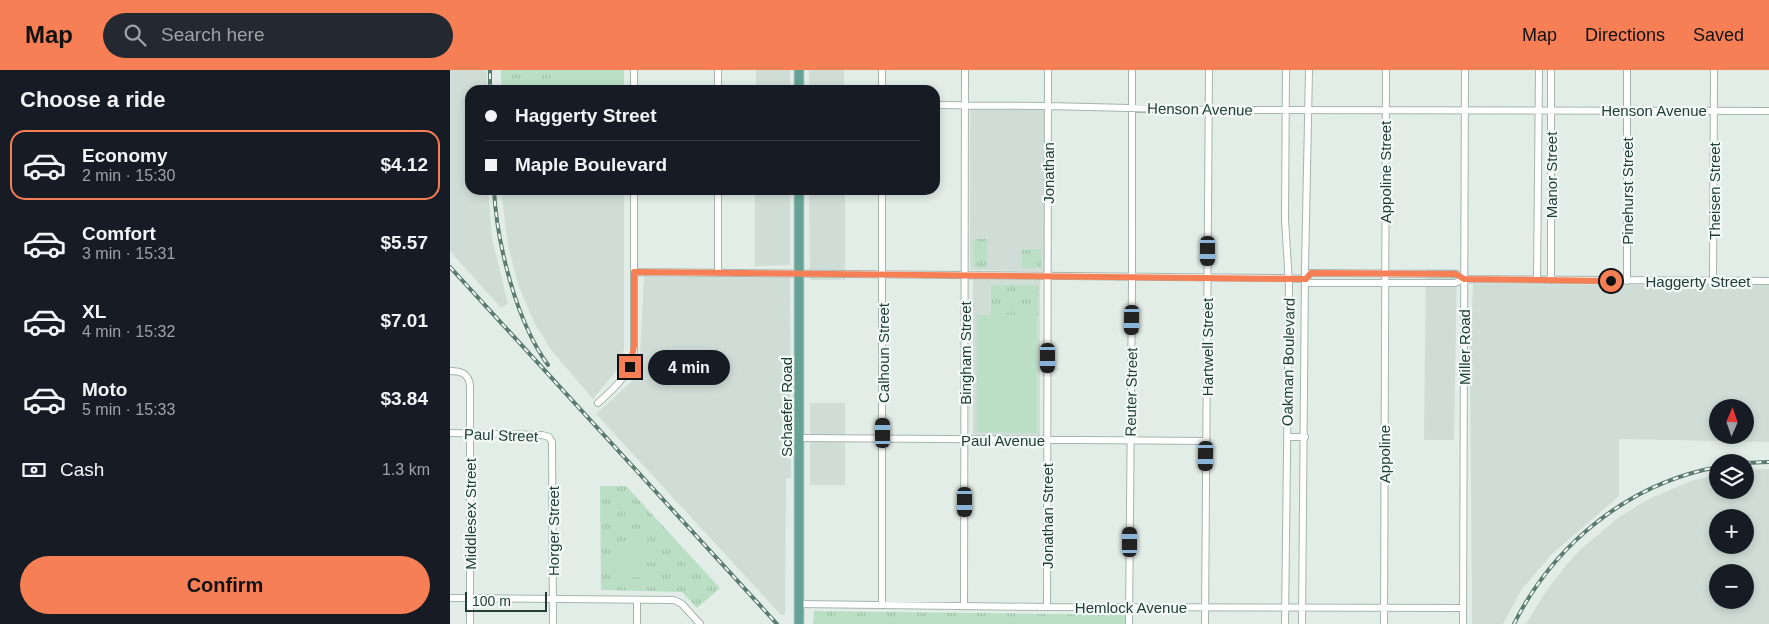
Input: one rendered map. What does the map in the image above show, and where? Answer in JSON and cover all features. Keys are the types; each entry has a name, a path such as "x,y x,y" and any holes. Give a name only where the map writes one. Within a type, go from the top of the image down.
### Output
{"main road":[{"path":"799,70 799,85"},
{"name":"Schaefer Road","path":"799,195 799,624"}],"street":[{"path":"634,70 634,85"},
{"path":"718,70 718,85"},
{"path":"882,70 882,85"},
{"name":"Bingham Street","path":"964,606 965,70"},
{"name":"Jonathan","path":"1048,70 1048,276"},
{"name":"Reuter Street","path":"1129,624 1132,70"},
{"name":"Hartwell Street","path":"1205,624 1209,70"},
{"name":"Oakman Boulevard","path":"1285,624 1288,278 1285,219 1286,70"},
{"name":"Oakman Boulevard","path":"1302,624 1309,70"},
{"name":"Appoline Street","path":"1385,283 1386,70"},
{"name":"Miller Road","path":"1463,624 1464,70"},
{"name":"Manor Street","path":"1537,279 1539,70"},
{"name":"Manor Street","path":"1551,70 1551,280"},
{"name":"Pinehurst Street","path":"1627,281 1628,70"},
{"name":"Theisen Street","path":"1713,282 1714,70"},
{"name":"Henson Avenue","path":"940,105 1209,110 1769,111"},
{"path":"598,403 622,381 630,367 634,346 634,195"},
{"path":"718,195 718,273"},
{"name":"Calhoun Street","path":"882,195 882,605"},
{"path":"634,272 1288,278 1306,279 1310,283 1454,283 1464,279"},
{"path":"1306,279 1310,274 1456,274 1464,279"},
{"path":"1348,274 1348,283"},
{"path":"1428,274 1428,283"},
{"name":"Jonathan Street","path":"1047,607 1048,276"},
{"name":"Haggerty Street","path":"1464,279 1769,281"},
{"name":"Appoline","path":"1384,624 1385,283"},
{"name":"Middlesex Street","path":"450,371 460,371 469,379 470,624"},
{"name":"Paul Street","path":"450,433 526,434 546,436 551,439"},
{"path":"1287,437 1304,437"},
{"name":"Paul Avenue","path":"800,438 1206,441"},
{"name":"Horger Street","path":"551,439 553,447 553,624"},
{"path":"450,598 676,601 682,604 700,624"},
{"path":"636,624 637,600"},
{"name":"Hemlock Avenue","path":"799,604 1047,607 1463,608"}],"shaded area":[{"path":"450,70 487,70 487,85 465,85 465,195 488,195 492,238 508,304 501,308 450,251"},
{"path":"756,70 790,70 790,85 756,85"},
{"path":"809,70 844,70 844,85 809,85"},
{"path":"970,109 1044,110 1045,270 1043,271 970,270"},
{"path":"502,195 624,195 624,350 617,370 593,399 552,351 535,324 519,287 508,246"},
{"path":"755,195 790,195 790,265 755,266"},
{"path":"809,195 845,195 845,280 810,280"},
{"path":"1426,269 1457,269 1454,440 1424,440"},
{"path":"644,276 790,277 791,478 786,478 785,615 781,615 596,414 639,375"},
{"path":"973,278 1040,279 1040,436 973,435"},
{"path":"1473,284 1769,285 1769,442 1754,442 1754,399 1709,399 1709,441 1619,439 1619,496 1551,555 1522,589 1503,624 1472,624 1470,349"},
{"path":"810,403 845,403 845,485 810,485"},
{"path":"1769,469 1769,624 1526,624 1546,591 1582,548 1618,518 1645,501 1691,481 1709,476 1709,499 1754,499 1754,470"}],"green space":[{"path":"501,70 624,70 624,85 501,85"},
{"path":"560,70 620,70 620,85 552,85"},
{"path":"973,239 987,239 987,268 974,267"},
{"path":"1041,249 1041,268 1022,268 1022,250"},
{"path":"991,285 1038,285 1038,316 991,315"},
{"path":"977,315 1037,316 1037,433 977,432"},
{"path":"600,486 626,486 720,588 697,608 682,592 601,590"},
{"path":"626,542 642,552 647,564 643,577 612,577 612,545"},
{"path":"814,611 1126,615 1126,624 813,624"}],"railway":[{"path":"490,70 490,85"},
{"path":"494,195 499,234 510,281 526,327 548,365"},
{"path":"450,267 777,624"},
{"path":"1754,463 1769,462"},
{"path":"1514,624 1550,568 1573,543 1598,522 1625,503 1654,487 1685,475 1709,469"}],"route":[{"path":"630,367 634,354 634,272 1306,279 1311,273 1456,274 1464,279 1611,281"}]}
